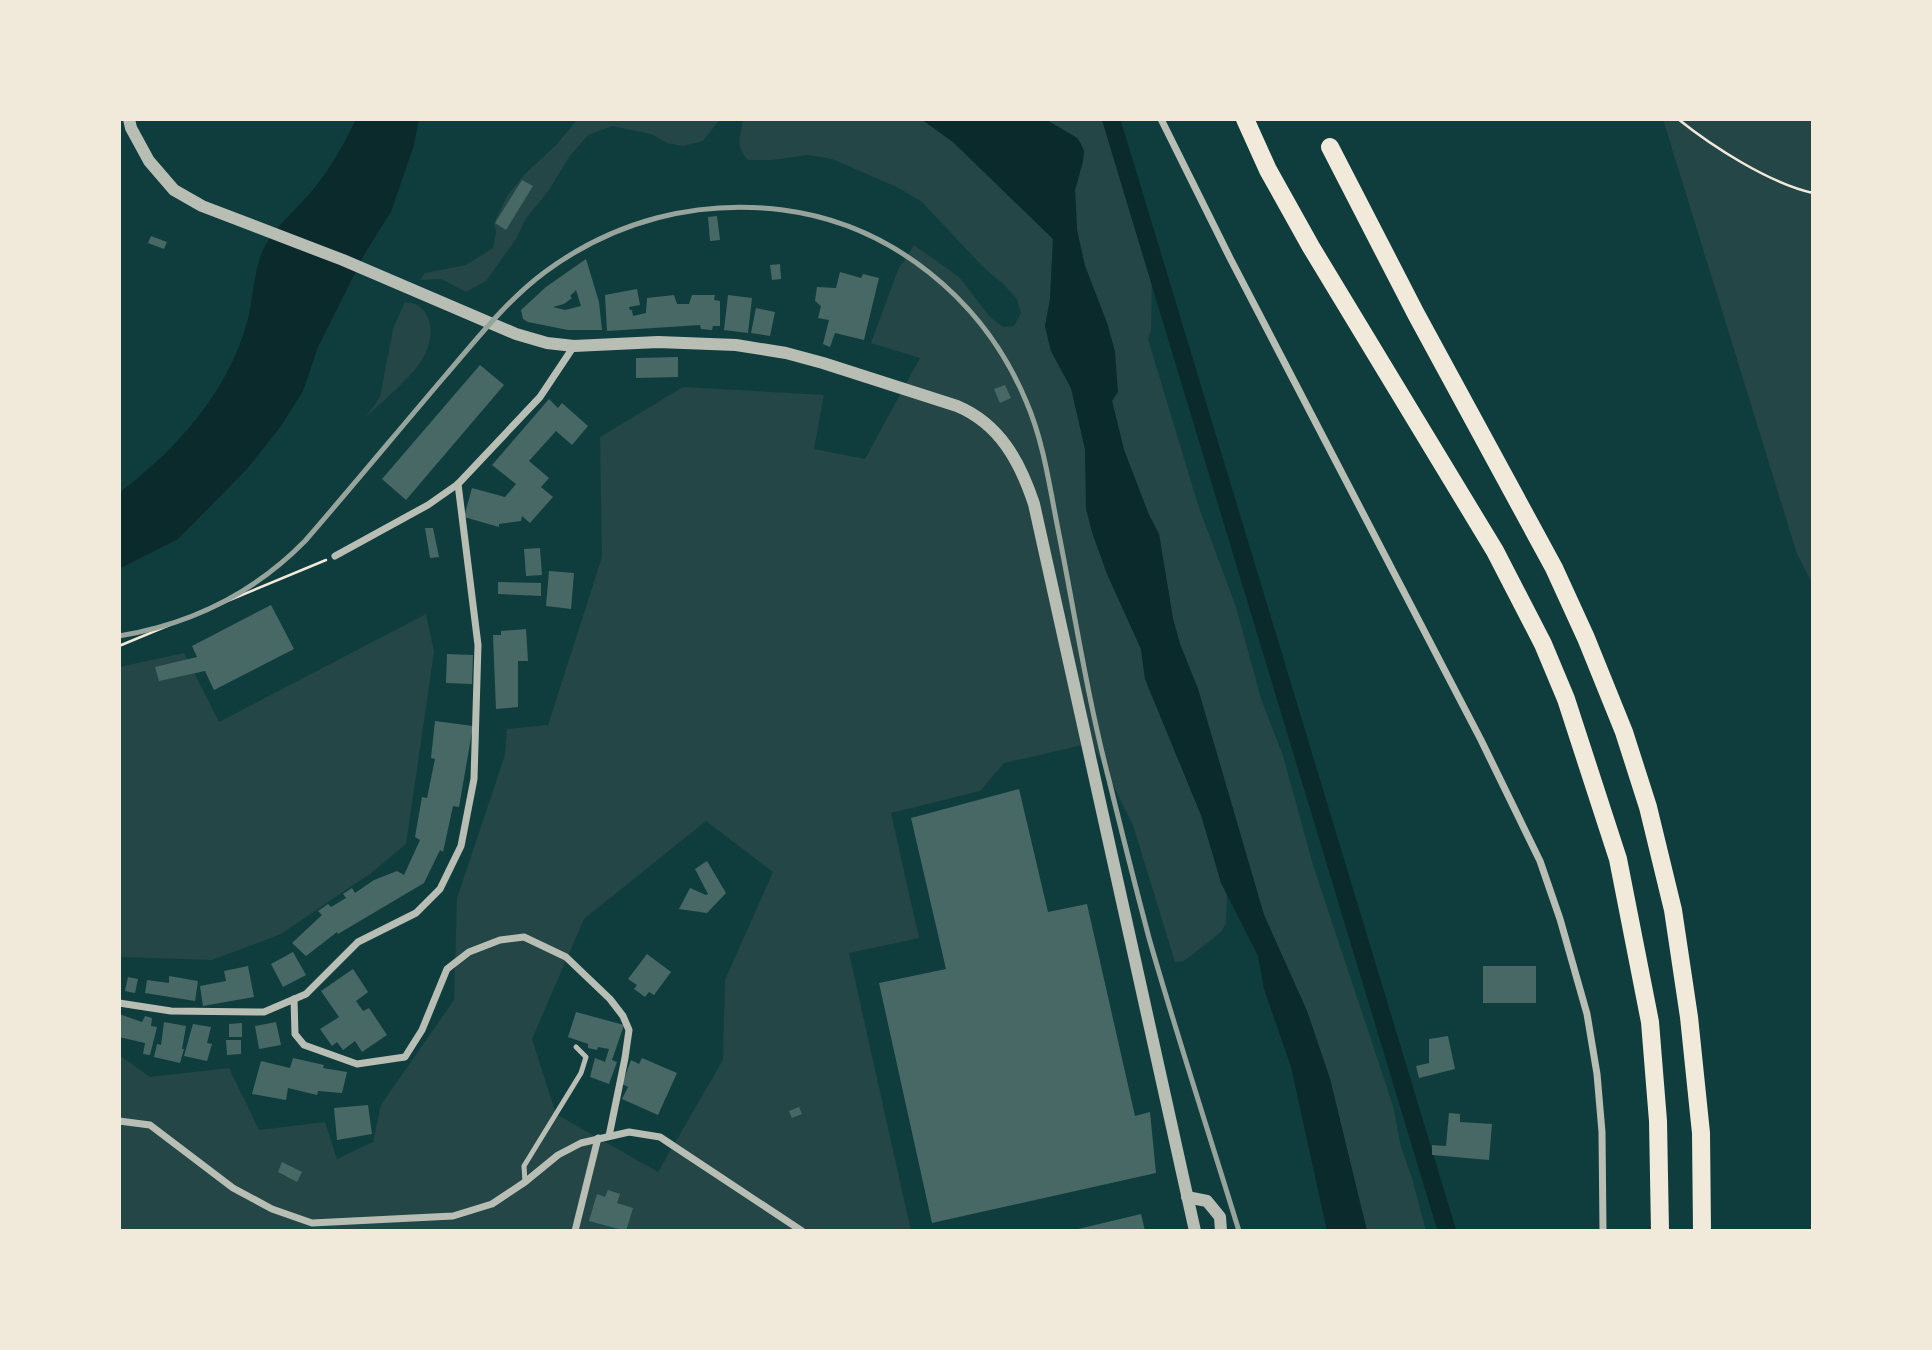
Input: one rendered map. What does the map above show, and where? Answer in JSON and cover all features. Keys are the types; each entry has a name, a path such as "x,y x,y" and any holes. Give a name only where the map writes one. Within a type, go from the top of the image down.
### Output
{"highway":[{"path":"1245,119 1268,170 1300,228 1453,479 1516,591 1566,699 1618,859 1650,1022 1658,1121 1660,1231"},
{"path":"1330,147 1416,314 1554,568 1591,649 1623,732 1648,807 1673,910 1689,1017 1701,1133 1702,1231"}],"street":[{"path":"129,119 149,161 174,190 202,206 262,227 532,339 574,346 658,342 736,345 786,353 907,389 971,412 989,426 1017,460 1034,504 1195,1231"},
{"path":"1161,119 1230,258 1481,740 1540,861 1587,1014 1597,1074 1602,1132 1603,1231"},
{"path":"335,556 428,505 458,484 540,397 574,346"},
{"path":"119,1003 171,1011 264,1012 306,994 358,942 416,913 440,889 461,846 474,779 478,645 458,484"},
{"path":"294,999 295,1034 304,1045 357,1064 405,1057 422,1030 447,969 469,952 500,940 524,937 566,957 610,999 623,1016 629,1030 609,1136"},
{"path":"119,1121 150,1125 233,1188 272,1209 312,1223 453,1216 492,1203 525,1182 558,1155 581,1143 629,1132 660,1137 802,1231"},
{"path":"575,1231 598,1138"},
{"path":"1187,1197 1207,1200 1220,1217 1221,1231"}],"lane":[{"path":"525,1182 524,1166 581,1073 586,1057 576,1046"}],"path":[{"path":"1678,119 1710,144 1768,175 1813,193"},
{"path":"119,646 335,556"}],"shaded area":[{"path":"356,119 419,119 414,145 391,212 365,253 318,347 303,391 281,426 247,469 178,539 119,569 119,493 179,440 212,398 226,375 246,326 256,273 266,244 321,179"},
{"path":"578,119 720,119 703,141 683,146 667,143 651,134 612,126 588,135 569,157 486,281 466,292 441,279 420,280 425,273 466,265 493,248 496,232 494,223 507,196"},
{"path":"743,119 921,119 953,142 1053,239 1050,300 1045,326 1051,351 1071,388 1085,449 1092,532 1107,574 1141,649 1145,679 1201,815 1227,895 1226,923 1221,932 1184,961 1175,962 1133,825 1092,743 1004,763 980,791 891,813 919,938 849,953 911,1231 119,1231 119,1055 150,1077 229,1068 259,1130 325,1122 337,1159 373,1142 381,1105 454,1000 457,898 505,755 507,729 548,725 602,557 600,437 683,387 824,395 814,449 865,459 920,358 871,343 898,270 914,245 959,277 990,317 1003,327 1014,326 1021,313 1017,299 922,202 899,188 832,159 808,155 748,160 740,146","holes":["706,821 773,872 725,980 723,1060 658,1172 556,1114 532,1039 584,919"]},
{"path":"921,119 1045,119 1077,138 1084,151 1075,190 1077,230 1085,266 1115,352 1118,392 1112,401 1124,450 1159,534 1173,619 1198,689 1264,915 1307,1011 1330,1079 1367,1231 1327,1231 1291,1067 1264,989 1258,956 1221,883 1201,815 1145,679 1141,649 1107,574 1092,532 1086,509 1085,449 1071,388 1051,351 1045,326 1050,300 1053,239 953,142"},
{"path":"1045,119 1104,119 1152,276 1151,331 1148,339 1198,505 1236,607 1261,699 1283,756 1313,865 1393,1106 1401,1147 1426,1231 1367,1231 1330,1079 1307,1011 1264,915 1198,689 1173,619 1159,534 1124,450 1112,401 1115,352 1085,266 1077,230 1075,190 1083,161 1077,138"},
{"path":"1663,119 1813,119 1813,584 1797,554"},
{"path":"405,302 419,306 425,312 430,324 428,345 423,358 412,373 366,417 380,397 393,329"},
{"path":"426,614 434,652 406,844 371,873 281,934 212,960 119,957 119,667 184,653 219,722"}],"building":[{"path":"522,180 533,186 506,230 495,223"},
{"path":"717,216 720,240 710,241 708,217"},
{"path":"151,236 167,242 164,249 148,243"},
{"path":"586,259 599,302 602,330 568,330 523,319 521,310 546,287","holes":["576,290 581,306 565,310 553,307 564,304 572,298 570,296"]},
{"path":"780,264 781,279 772,280 770,265"},
{"path":"840,272 861,278 863,274 879,278 864,340 835,333 830,347 823,344 829,320 818,318 821,306 815,301 817,287 836,288"},
{"path":"637,289 640,305 629,307 633,316 646,313 647,298 674,295 677,304 689,304 692,295 715,295 714,300 720,301 720,326 713,326 712,330 701,329 700,325 607,331 605,295"},
{"path":"728,295 752,298 748,333 724,330"},
{"path":"756,308 775,312 770,336 751,333"},
{"path":"678,357 678,377 636,378 636,358"},
{"path":"480,365 504,385 406,500 382,479"},
{"path":"1005,385 1011,398 1000,403 994,389"},
{"path":"549,399 558,408 562,403 588,426 572,445 556,431 529,461 549,478 541,487 553,497 530,523 522,516 521,521 499,524 499,527 464,517 472,488 505,497 516,484 492,465"},
{"path":"425,528 433,528 439,557 430,558"},
{"path":"540,548 542,575 526,576 524,549"},
{"path":"549,571 574,573 571,609 546,606"},
{"path":"498,582 541,583 541,596 498,594"},
{"path":"271,605 294,649 214,690 205,671 159,681 155,667 197,657 192,646"},
{"path":"526,629 528,661 518,661 518,707 496,709 493,635 501,635 501,631"},
{"path":"447,654 473,655 472,684 446,683"},
{"path":"435,721 473,726 459,807 453,806 443,852 440,850 424,883 338,934 337,932 306,956 292,943 322,915 318,911 328,904 331,907 346,898 343,894 352,888 355,893 374,880 397,871 404,875 420,840 415,837 422,797 427,798 435,759 431,758"},
{"path":"1019,789 1048,912 1087,904 1135,1116 1150,1112 1156,1173 932,1223 879,983 946,969 911,818"},
{"path":"707,861 726,893 707,913 679,909 690,888 708,894 695,869"},
{"path":"293,952 306,975 283,987 271,964"},
{"path":"647,954 671,972 654,995 649,992 645,997 634,989 637,985 628,979"},
{"path":"248,966 254,997 203,1006 200,986 226,981 224,971"},
{"path":"1483,966 1536,966 1536,1003 1483,1003"},
{"path":"353,969 368,992 356,1001 363,1011 369,1008 387,1035 362,1052 355,1041 343,1050 337,1042 332,1046 320,1029 339,1017 321,991"},
{"path":"169,976 198,981 195,1001 145,993 147,980 169,983"},
{"path":"128,977 138,979 135,993 125,991"},
{"path":"576,1012 624,1025 612,1060 617,1062 609,1084 590,1077 595,1058 605,1062 609,1049 588,1048 588,1044 568,1037"},
{"path":"119,1014 142,1022 145,1016 152,1018 151,1026 157,1027 150,1055 143,1054 145,1043 119,1037"},
{"path":"164,1022 186,1026 180,1063 154,1057 157,1044 161,1045"},
{"path":"276,1022 281,1045 259,1049 255,1026"},
{"path":"242,1023 242,1037 229,1037 229,1024"},
{"path":"193,1024 211,1027 207,1043 212,1044 207,1061 184,1056"},
{"path":"1448,1036 1455,1069 1419,1078 1416,1066 1429,1063 1429,1039"},
{"path":"226,1040 241,1040 241,1054 227,1055"},
{"path":"293,1058 324,1065 323,1068 347,1072 342,1093 318,1091 317,1095 288,1088 286,1100 252,1094 261,1061 290,1068"},
{"path":"642,1058 677,1073 658,1115 622,1099 628,1087 622,1084 631,1060 639,1064"},
{"path":"368,1105 372,1134 337,1140 334,1108"},
{"path":"799,1107 802,1114 792,1118 789,1111"},
{"path":"1449,1113 1460,1114 1460,1122 1492,1124 1489,1160 1432,1155 1432,1145 1446,1146"},
{"path":"282,1162 302,1172 297,1182 278,1172"},
{"path":"608,1190 620,1194 617,1203 633,1208 626,1231 589,1221 597,1194 605,1197"},
{"path":"1141,1214 1145,1231 1074,1231 1074,1230"}],"waterway":[{"path":"1111,119 1447,1231"}],"railway":[{"path":"119,636 172,624 196,615 243,591 285,560 305,541 504,308 545,272 599,239 628,227 688,211 751,207 823,218 861,232 897,250 930,273 959,300 986,331 1008,364 1032,416 1048,477 1094,717 1134,879 1160,975 1239,1231"}]}
